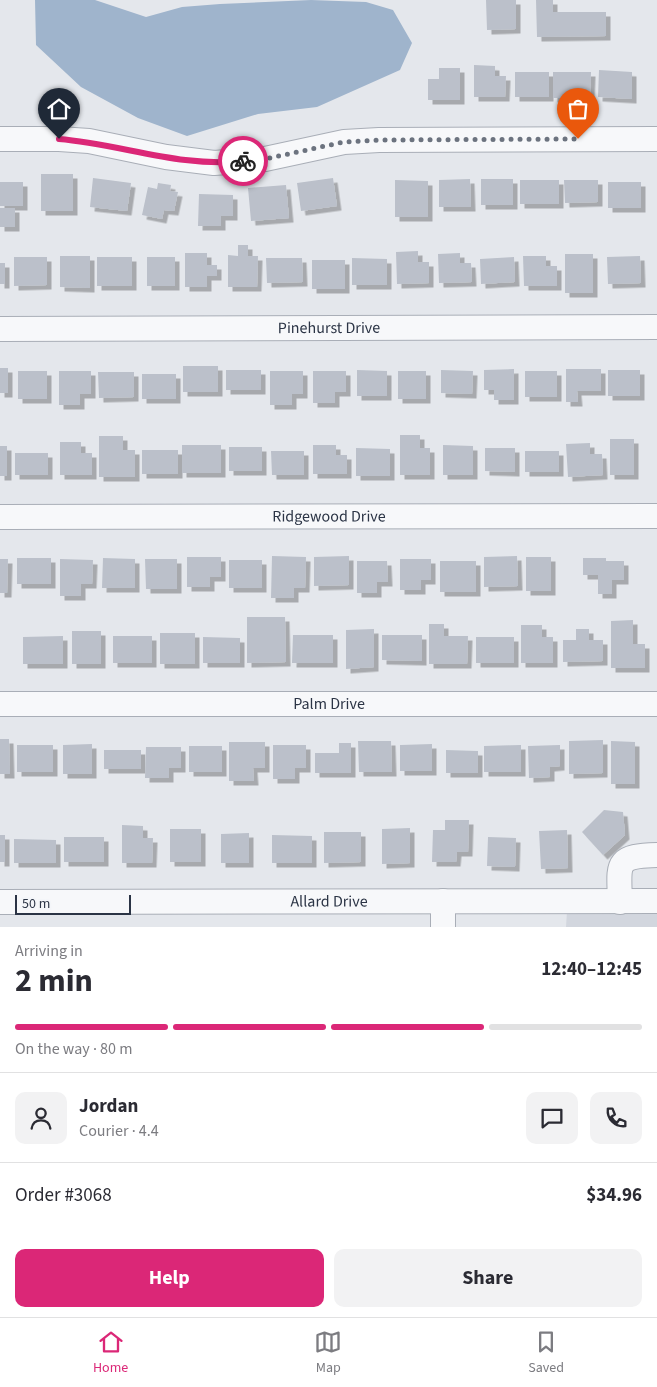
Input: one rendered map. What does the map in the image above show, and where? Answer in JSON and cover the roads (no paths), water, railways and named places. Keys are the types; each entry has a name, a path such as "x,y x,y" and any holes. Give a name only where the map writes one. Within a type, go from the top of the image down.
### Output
{"street":[{"path":"0,139 89,141 166,157 214,163 265,159 344,142 379,140 657,139"},
{"name":"Pinehurst Drive","path":"0,329 657,327"},
{"name":"Ridgewood Drive","path":"0,517 657,516"},
{"name":"Palm Drive","path":"0,704 657,704"},
{"path":"620,902 619,870 625,860 635,855 657,855"},
{"path":"443,901 443,927"},
{"name":"Allard Drive","path":"0,902 657,901"}],"water":[{"path":"35,0 95,0 146,17 182,7 220,4 311,0 366,2 393,10 412,43 400,70 317,107 258,114 187,136 138,118 81,87 36,45"}]}
